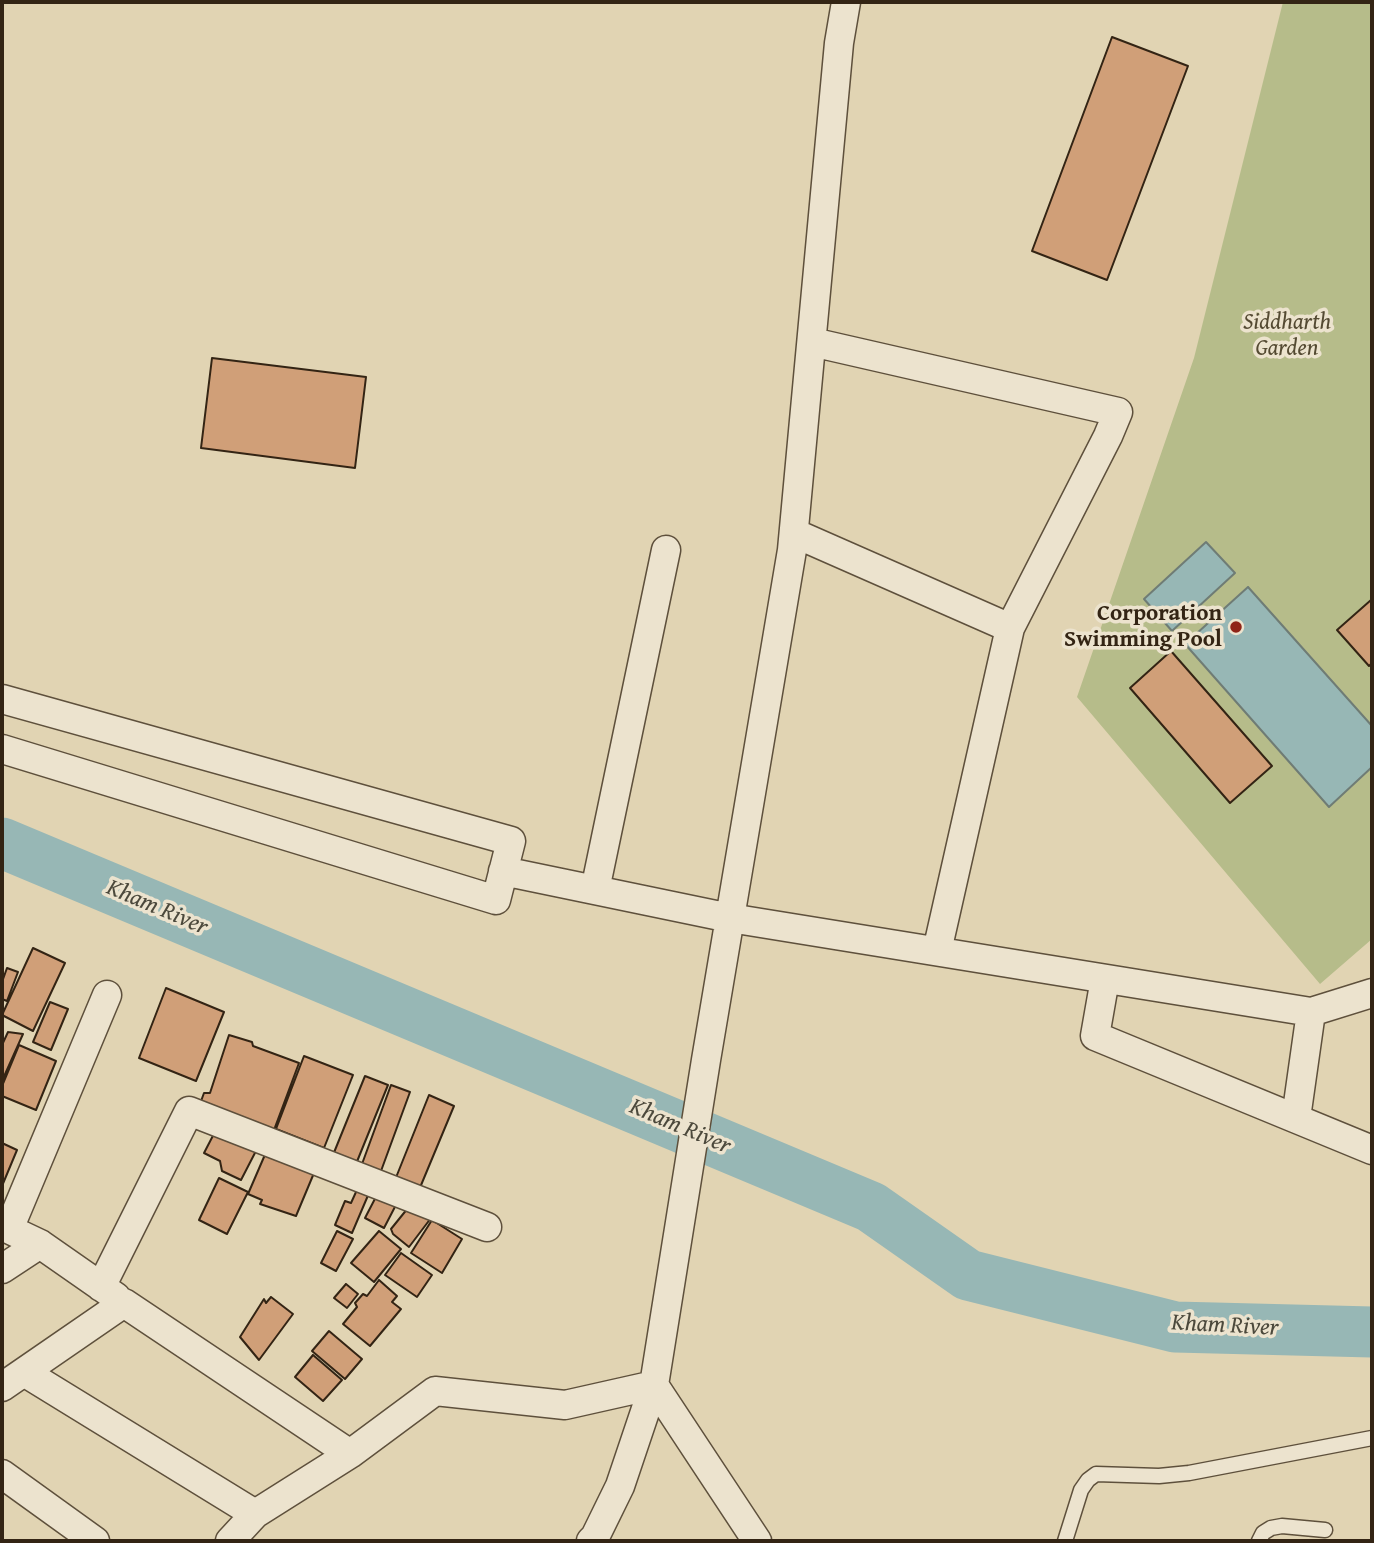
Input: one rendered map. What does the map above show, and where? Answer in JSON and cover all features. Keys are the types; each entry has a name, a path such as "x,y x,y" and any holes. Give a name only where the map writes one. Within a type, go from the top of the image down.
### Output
{"street":[{"path":"591,1541 620,1486 654,1385 794,533 838,56 846,2"},
{"path":"812,342 1118,412 1010,628 937,951"},
{"path":"794,533 1010,628"},
{"path":"595,890 666,550"},
{"path":"2,698 511,841 496,900 2,749"},
{"path":"503,871 730,918 1311,1012 1372,993"},
{"path":"1105,979 1095,1036 1372,1150"},
{"path":"107,995 5,1228 40,1244 350,1454"},
{"path":"1296,1118 1311,1012"},
{"path":"101,1287 189,1111 487,1227"},
{"path":"2,1269 40,1244"},
{"path":"124,1303 13,1380 255,1514"},
{"path":"230,1541 255,1514 350,1454 435,1391 565,1405 654,1385"},
{"path":"654,1385 757,1541"},
{"path":"2,1474 95,1541"}],"lane":[{"path":"1065,1541 1081,1490 1096,1474 1159,1476 1189,1473 1372,1438"},
{"path":"1259,1541 1271,1528 1325,1530"}],"green space":[{"name":"Corporation Swimming Pool","path":"1283,2 1372,2 1372,939 1320,984 1077,697 1194,358"}],"water":[{"path":"1206,542 1235,573 1172,631 1144,599"},
{"path":"1248,587 1372,726 1372,767 1329,807 1185,644"}],"building":[{"path":"1112,37 1188,66 1107,280 1032,251"},
{"path":"212,358 366,377 355,468 201,448"},
{"path":"1371,600 1372,663 1369,666 1337,630"},
{"path":"1171,651 1272,766 1230,803 1130,688"},
{"path":"33,948 65,963 33,1031 2,1015"},
{"path":"7,968 18,972 7,1001 2,999 2,982"},
{"path":"166,988 224,1012 196,1081 139,1058"},
{"path":"50,1002 68,1009 51,1050 33,1042"},
{"path":"8,1032 23,1034 2,1081 2,1045"},
{"path":"229,1035 299,1063 271,1138 197,1112 204,1093 210,1093"},
{"path":"19,1045 56,1061 36,1110 2,1096 2,1086"},
{"path":"304,1056 353,1075 324,1148 276,1129"},
{"path":"365,1076 388,1085 356,1164 333,1155"},
{"path":"391,1085 410,1092 381,1171 362,1164"},
{"path":"429,1095 454,1106 419,1190 395,1180"},
{"path":"218,1126 258,1147 241,1180 222,1171 220,1161 204,1153"},
{"path":"2,1143 17,1150 2,1186"},
{"path":"267,1150 314,1173 296,1216 260,1204 262,1200 248,1194"},
{"path":"219,1178 248,1192 227,1234 199,1220"},
{"path":"361,1181 372,1186 352,1233 335,1225 345,1201 351,1203"},
{"path":"379,1191 398,1201 384,1228 365,1218"},
{"path":"412,1203 431,1218 409,1247 393,1234 391,1229"},
{"path":"432,1220 462,1239 442,1273 411,1253"},
{"path":"337,1231 353,1239 336,1271 321,1263"},
{"path":"379,1231 401,1249 374,1282 351,1263"},
{"path":"401,1253 432,1275 417,1297 385,1275"},
{"path":"379,1280 397,1296 392,1302 401,1309 370,1346 343,1324 357,1307 355,1303 363,1294 367,1296"},
{"path":"346,1284 358,1294 347,1308 334,1298"},
{"path":"271,1297 293,1314 259,1360 240,1337 264,1299 266,1303"},
{"path":"329,1331 362,1359 345,1379 312,1351"},
{"path":"313,1355 342,1380 323,1401 295,1377"}],"waterway":[{"name":"Kham River","path":"2,843 871,1207 968,1275 1175,1327 1372,1332"}],"place":[{"name":"Corporation Swimming Pool","path":"1236,627"}],"park label":[{"name":"Siddharth Garden","path":"1287,336"}]}
